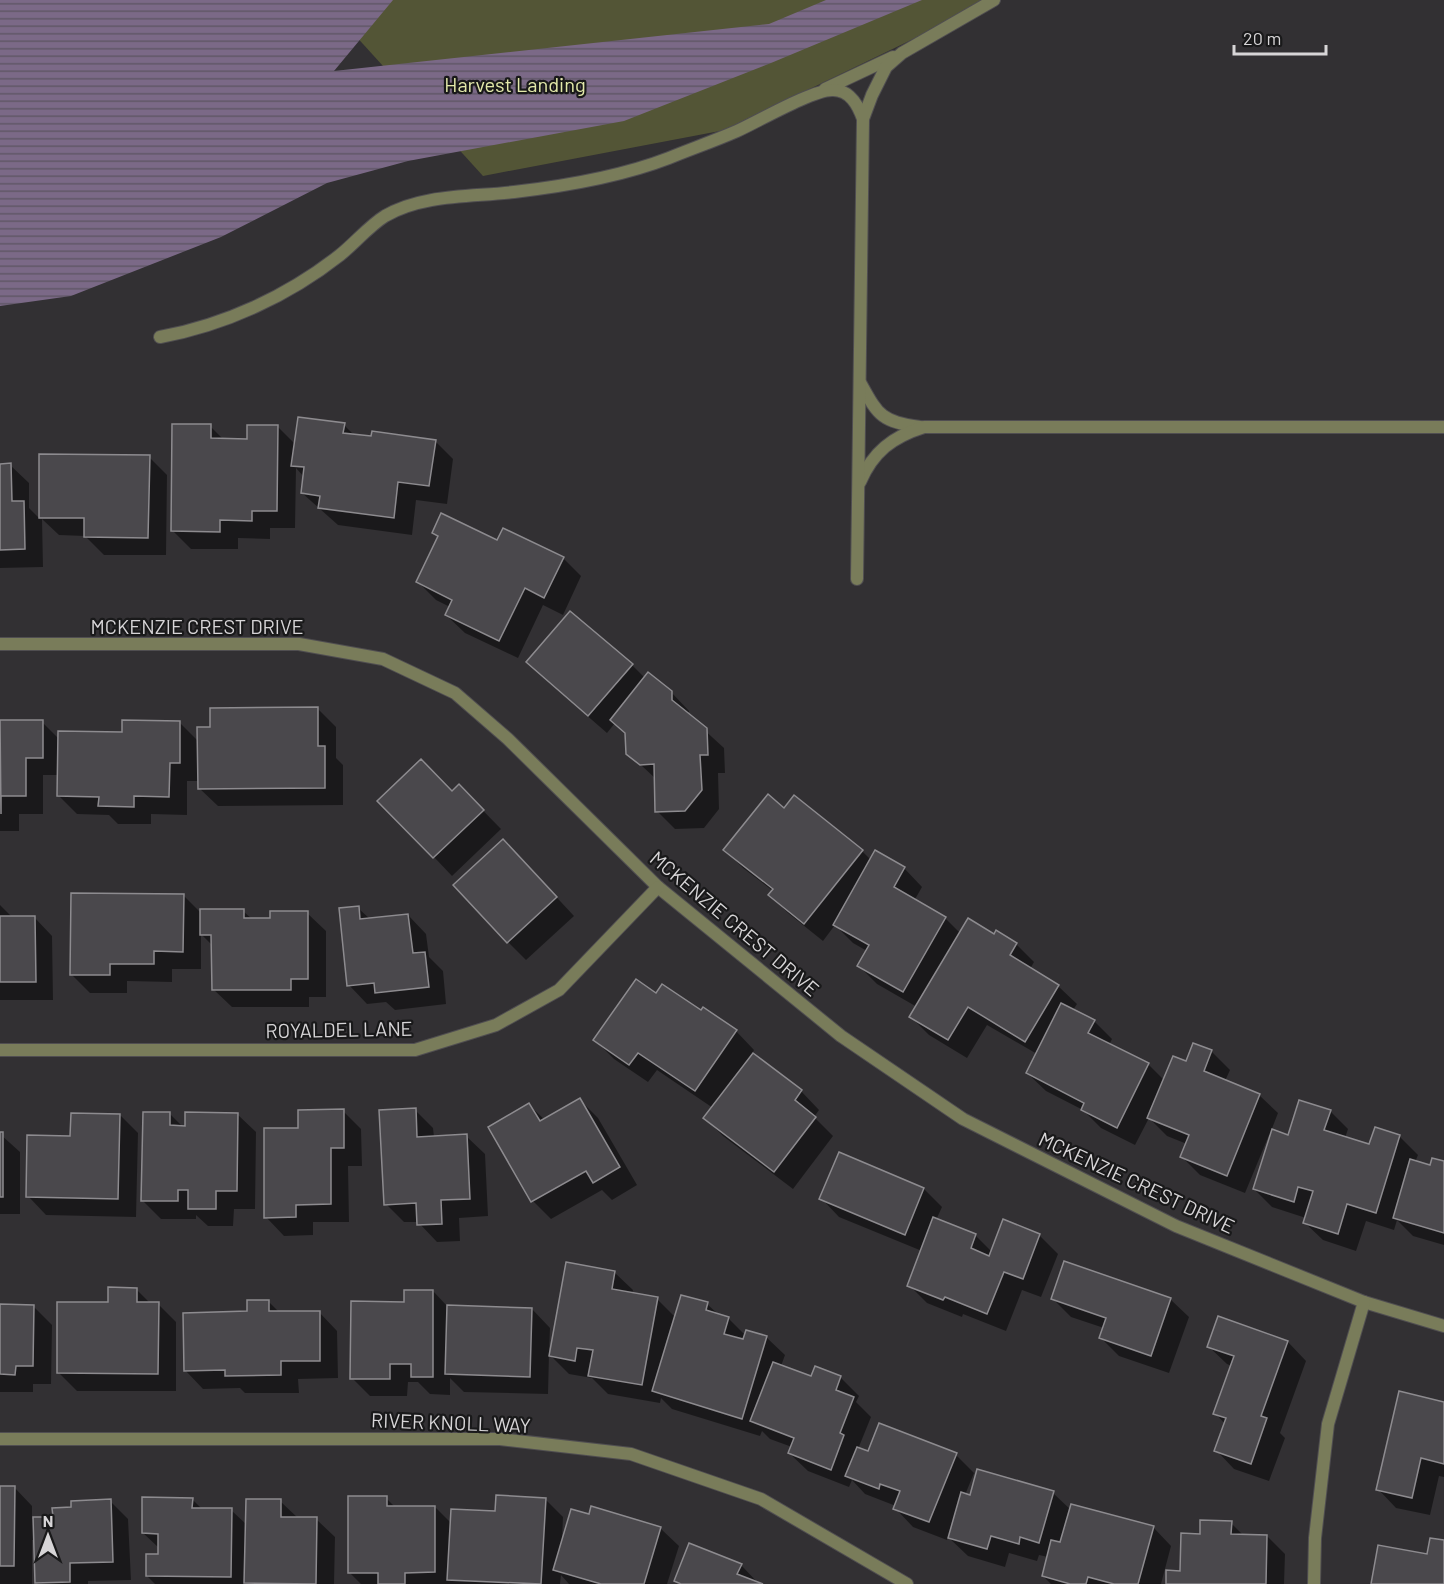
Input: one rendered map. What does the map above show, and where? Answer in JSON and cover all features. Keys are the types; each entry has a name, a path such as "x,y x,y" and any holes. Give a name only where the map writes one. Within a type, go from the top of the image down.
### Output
{"street":[{"path":"160,337 189,332 270,301 339,256 385,216 419,203 568,185 664,159 726,135 902,53 994,0"},
{"path":"857,579 863,119 886,67 902,53"},
{"path":"809,97 832,90 846,94 857,104 863,119"},
{"path":"860,381 873,407 883,418 897,423 924,427 1444,427"},
{"path":"858,486 873,457 884,447 904,433 924,427"},
{"name":"MCKENZIE CREST DRIVE","path":"0,644 299,644 383,659 454,693 508,739 658,887 841,1036 963,1119 1176,1226 1364,1302 1444,1326"},
{"name":"ROYALDEL LANE","path":"0,1050 415,1050 496,1025 559,990 658,887"},
{"path":"1314,1584 1315,1538 1328,1424 1364,1302"},
{"name":"RIVER KNOLL WAY","path":"0,1439 500,1439 631,1454 761,1499 907,1584"}],"green space":[{"name":"Harvest Landing","path":"323,0 994,0 725,130 483,176"}],"shaded area":[{"path":"0,0 393,0 334,71 769,24 826,0 922,0 624,121 408,161 327,183 221,237 71,296 0,306"}],"building":[{"path":"298,417 345,423 343,433 371,436 372,431 436,440 429,486 398,482 394,518 318,508 320,496 301,493 304,467 291,466"},
{"path":"172,424 211,424 211,438 247,439 247,425 278,425 277,511 252,511 252,521 220,520 220,532 171,531"},
{"path":"39,454 150,455 148,538 84,537 84,518 39,518"},
{"path":"11,463 12,501 24,501 25,549 0,550 0,464"},
{"path":"441,513 497,540 503,528 564,557 544,598 525,588 499,641 445,615 452,600 416,582 438,536 432,533"},
{"path":"570,611 633,664 588,716 526,662"},
{"path":"648,672 672,691 672,700 707,728 708,755 700,755 702,790 685,811 655,812 654,764 640,765 626,754 625,733 610,720"},
{"path":"318,707 318,746 325,746 325,788 198,789 197,727 210,727 210,708"},
{"path":"0,720 43,720 43,758 26,758 26,796 1,796 1,814"},
{"path":"122,720 180,721 180,763 170,763 169,797 134,796 134,807 98,806 99,797 57,796 58,731 122,732"},
{"path":"421,759 452,791 459,784 484,810 433,858 377,801"},
{"path":"768,794 784,808 794,795 863,850 804,924 768,895 773,889 723,850"},
{"path":"503,839 557,897 507,943 453,885"},
{"path":"875,850 905,867 894,887 946,917 903,992 857,966 869,945 833,925"},
{"path":"71,893 184,894 183,952 154,951 154,964 110,964 110,975 70,975"},
{"path":"359,906 360,919 408,914 413,953 425,952 429,987 375,993 374,983 347,986 339,908"},
{"path":"200,909 244,909 244,918 270,918 270,911 308,911 308,979 291,979 291,990 212,990 211,935 200,935"},
{"path":"0,916 35,916 36,982 0,982"},
{"path":"968,918 994,934 996,930 1017,943 1010,955 1059,985 1025,1042 968,1007 948,1040 909,1017"},
{"path":"636,979 656,993 662,984 701,1010 703,1007 737,1030 695,1091 638,1053 629,1065 593,1040"},
{"path":"1061,1003 1095,1020 1088,1033 1149,1063 1117,1128 1081,1110 1084,1103 1026,1073"},
{"path":"1193,1043 1212,1050 1204,1071 1260,1094 1227,1176 1180,1157 1189,1135 1147,1118 1173,1056 1186,1061"},
{"path":"753,1053 802,1090 795,1100 816,1117 774,1172 703,1118"},
{"path":"580,1098 620,1167 593,1183 586,1171 531,1202 488,1127 529,1103 540,1121"},
{"path":"1299,1100 1331,1110 1324,1130 1369,1144 1375,1127 1400,1135 1376,1213 1347,1204 1338,1234 1303,1223 1313,1191 1298,1187 1294,1202 1253,1189 1272,1129 1288,1135"},
{"path":"416,1108 417,1137 467,1134 470,1199 441,1200 442,1224 417,1225 416,1203 384,1205 379,1110"},
{"path":"344,1109 344,1148 331,1148 331,1204 296,1205 296,1217 264,1218 264,1128 298,1128 298,1110"},
{"path":"143,1112 170,1112 170,1125 185,1126 185,1112 238,1113 237,1191 216,1191 216,1209 188,1209 188,1190 178,1190 178,1201 141,1201"},
{"path":"71,1113 120,1114 118,1199 26,1197 27,1135 70,1136"},
{"path":"0,1132 3,1132 3,1197 0,1197"},
{"path":"839,1152 924,1188 905,1235 819,1199"},
{"path":"1432,1158 1444,1161 1444,1233 1393,1218 1410,1159 1430,1165"},
{"path":"933,1217 976,1234 971,1248 989,1256 1003,1219 1040,1234 1023,1279 1004,1272 987,1314 945,1297 943,1300 907,1286"},
{"path":"1064,1261 1171,1298 1151,1356 1099,1338 1106,1318 1051,1299"},
{"path":"566,1262 615,1271 612,1289 658,1297 642,1385 588,1376 593,1350 577,1348 575,1361 549,1356"},
{"path":"108,1287 137,1288 137,1302 159,1302 158,1374 57,1373 57,1302 108,1302"},
{"path":"404,1290 433,1290 433,1377 411,1377 411,1364 390,1364 390,1379 350,1379 351,1301 404,1302"},
{"path":"681,1295 708,1302 706,1310 729,1317 724,1334 743,1339 746,1330 767,1336 742,1419 652,1391"},
{"path":"247,1300 269,1300 269,1311 320,1311 320,1361 281,1361 281,1375 225,1376 225,1370 184,1371 183,1313 247,1311"},
{"path":"0,1304 34,1305 33,1366 16,1366 15,1375 0,1374"},
{"path":"447,1305 532,1308 530,1377 445,1374"},
{"path":"1218,1316 1288,1341 1261,1416 1267,1418 1251,1464 1214,1451 1226,1418 1213,1414 1234,1356 1207,1347"},
{"path":"773,1362 811,1376 815,1366 841,1376 836,1390 854,1397 840,1433 844,1435 831,1470 788,1453 794,1438 750,1421"},
{"path":"1399,1391 1444,1402 1444,1464 1421,1458 1412,1498 1376,1490"},
{"path":"879,1423 957,1453 929,1522 893,1509 900,1491 880,1484 879,1489 845,1476 857,1447 868,1451"},
{"path":"977,1469 1054,1491 1039,1543 1020,1537 1019,1544 991,1536 987,1549 948,1538 961,1492 970,1495"},
{"path":"0,1486 15,1486 14,1566 0,1566"},
{"path":"496,1495 546,1498 541,1584 447,1580 451,1509 495,1511"},
{"path":"348,1496 387,1496 387,1506 435,1506 435,1572 405,1573 405,1584 378,1584 378,1573 348,1573"},
{"path":"142,1497 193,1498 192,1508 232,1508 231,1577 146,1576 146,1554 158,1554 158,1534 142,1533"},
{"path":"111,1499 113,1562 70,1563 70,1582 35,1583 33,1517 53,1517 52,1508 71,1507 71,1501"},
{"path":"246,1499 281,1499 281,1517 317,1517 316,1584 244,1583"},
{"path":"1071,1504 1154,1526 1138,1584 1114,1584 1088,1577 1086,1584 1070,1584 1042,1576 1051,1540 1060,1542"},
{"path":"591,1506 661,1527 644,1584 601,1584 553,1570 571,1509 589,1514"},
{"path":"1200,1520 1232,1521 1231,1534 1267,1535 1266,1584 1166,1584 1166,1570 1180,1571 1181,1533 1200,1534"},
{"path":"1430,1538 1444,1540 1444,1584 1371,1584 1378,1545 1427,1554"},
{"path":"689,1543 742,1564 737,1574 763,1584 681,1584 674,1581"}]}
